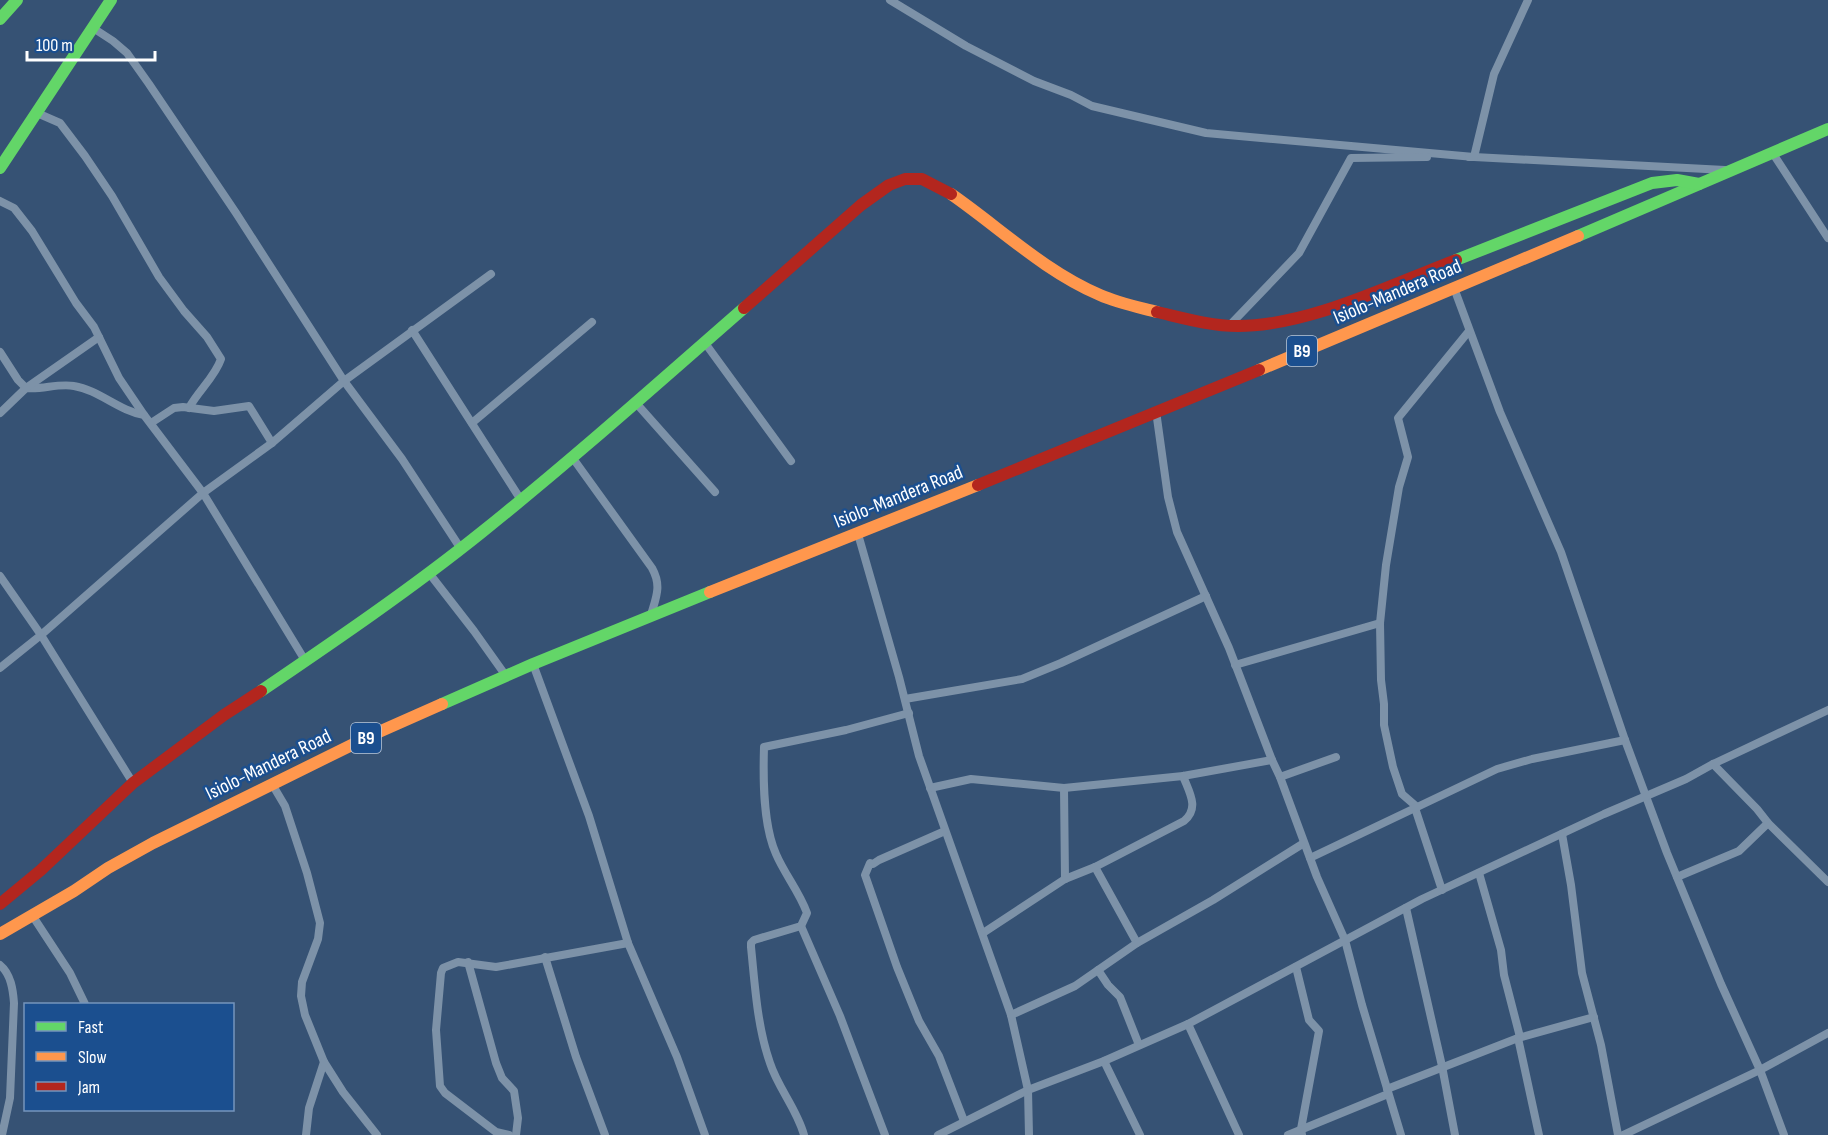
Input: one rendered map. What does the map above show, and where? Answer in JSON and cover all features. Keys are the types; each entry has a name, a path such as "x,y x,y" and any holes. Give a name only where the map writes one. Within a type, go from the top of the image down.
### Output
{"main road":[{"path":"0,19 18,0"},
{"path":"0,168 111,0"},
{"name":"Isiolo-Mandera Road","path":"0,934 153,843 372,735 533,664 1369,325 1828,129"},
{"path":"0,904 41,870 110,802 133,783 224,715 306,662 461,549 636,403 861,204 887,185 911,178 922,179 942,188 1054,270 1102,296 1169,314 1229,326 1253,324 1330,309 1652,183 1677,180 1699,184"}],"street":[{"path":"890,0 966,46 1034,81 1071,94 1092,106 1206,133 1474,157 1731,171"},
{"path":"1474,157 1494,74 1528,0"},
{"path":"93,28 127,53 149,84 236,213 344,381 396,450 461,549"},
{"path":"37,113 60,123 85,156 112,196 159,277 221,358 217,369 189,408"},
{"path":"1772,152 1828,238"},
{"path":"1229,326 1299,253 1350,158 1474,157"},
{"path":"0,201 14,208 22,216 99,337 119,378 203,493 306,662"},
{"path":"0,668 203,493 272,443 344,381 491,274"},
{"path":"1454,287 1500,412 1561,552 1645,796 1721,984 1760,1070 1784,1135"},
{"path":"472,423 592,322"},
{"path":"412,330 521,500"},
{"path":"1442,890 1416,807 1402,794 1390,758 1384,724 1380,623 1386,565 1399,488 1408,457 1398,418 1469,331"},
{"path":"0,413 26,388 99,337"},
{"path":"705,343 791,461"},
{"path":"0,352 18,380 26,388 74,386 102,397 132,413 144,415"},
{"path":"636,403 715,492"},
{"path":"151,423 174,408 214,411 249,406 272,443"},
{"path":"1156,411 1172,514 1178,532 1236,665 1304,843 1345,940 1401,1135"},
{"path":"572,457 652,568 658,584 651,615"},
{"path":"858,534 930,788 1011,1015 1028,1090 1029,1135"},
{"path":"429,573 506,676"},
{"path":"0,576 41,635 133,783"},
{"path":"905,699 1022,678 1061,663 1206,596"},
{"path":"1236,665 1380,623"},
{"path":"533,664 589,816 628,943 681,1068 705,1135"},
{"path":"938,1135 1028,1090 1104,1061 1188,1024 1442,890 1686,779 1828,710"},
{"path":"885,1135 840,1016 801,926 807,913 798,892 775,854 767,822 764,747 846,730 909,713"},
{"path":"1310,858 1497,769 1532,759 1625,740"},
{"path":"1280,777 1336,757"},
{"path":"930,788 971,779 1064,788 1183,776 1272,760"},
{"path":"1713,764 1757,809 1767,823 1828,882"},
{"path":"983,933 1065,879 1095,867 1189,817 1193,804 1183,776"},
{"path":"272,784 285,806 309,878 320,922 318,939 302,982 301,996 305,1015 324,1062 343,1092 377,1135"},
{"path":"1064,788 1065,879"},
{"path":"1677,877 1739,851 1767,823"},
{"path":"945,831 873,864 870,863 865,875 919,1021 939,1056 964,1121"},
{"path":"1562,834 1571,885 1580,962 1601,1045 1618,1135"},
{"path":"1011,1015 1069,989 1137,943 1213,900 1304,843"},
{"path":"1095,867 1137,943"},
{"path":"1479,873 1502,950 1504,975 1539,1135"},
{"path":"1406,908 1442,1066 1455,1135"},
{"path":"32,915 70,973 84,1003"},
{"path":"801,926 754,940 751,947 756,999 768,1057 804,1135"},
{"path":"509,1135 496,1132 442,1090 438,1081 436,1030 443,968 468,962 496,967 628,943"},
{"path":"545,957 576,1057 605,1135"},
{"path":"468,962 496,1064 502,1078 514,1091 518,1118 516,1135"},
{"path":"0,965 5,969 13,989 14,1003 10,1098 2,1135"},
{"path":"1296,967 1309,1020 1319,1031 1301,1132"},
{"path":"1098,970 1120,997 1139,1045"},
{"path":"1288,1135 1301,1132 1442,1066 1519,1038 1594,1017"},
{"path":"1188,1024 1239,1135"},
{"path":"1623,1135 1760,1070 1828,1033"},
{"path":"1104,1061 1140,1135"},
{"path":"306,1135 309,1108 324,1062"}],"traffic: fast":[{"path":"0,19 17,0"},
{"path":"0,168 111,0"},
{"path":"1578,236 1828,129"},
{"path":"1456,260 1652,183 1677,180 1699,184"},
{"path":"261,691 401,594 482,532 582,449 744,308"},
{"path":"442,704 533,664 710,592"}],"traffic: slow":[{"path":"951,194 1060,274 1100,295 1157,312"},
{"path":"1259,370 1578,236"},
{"path":"710,592 978,485"},
{"path":"0,934 153,843 372,735 442,704"}],"traffic: jam":[{"path":"744,308 861,205 889,185 905,179 922,179 951,194"},
{"path":"1157,312 1218,325 1265,324 1321,312 1456,260"},
{"path":"978,485 1259,370"},
{"path":"0,904 41,870 133,783 224,715 261,691"}]}
